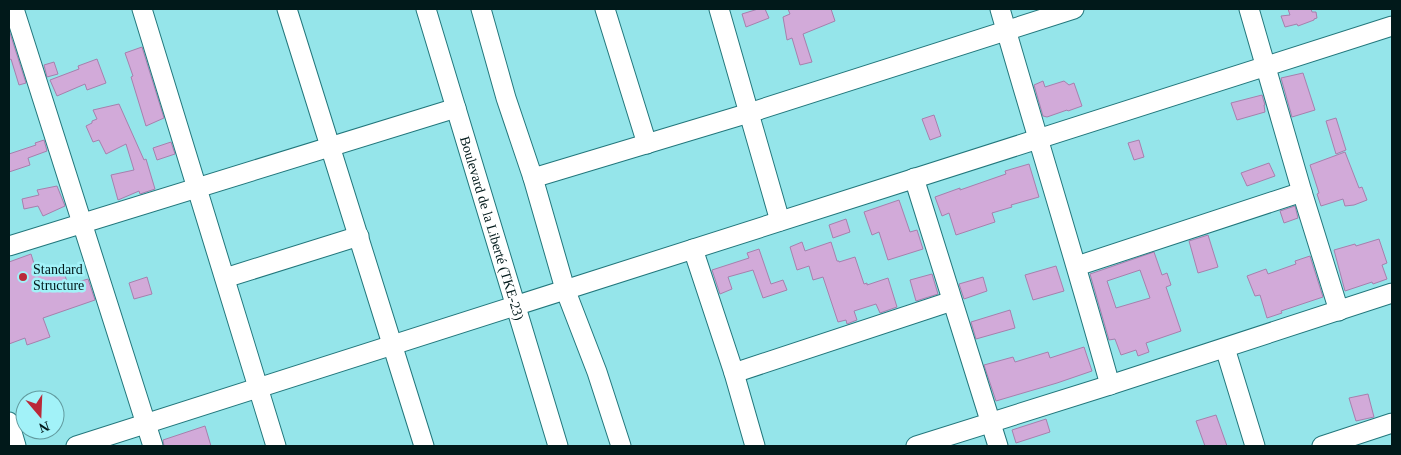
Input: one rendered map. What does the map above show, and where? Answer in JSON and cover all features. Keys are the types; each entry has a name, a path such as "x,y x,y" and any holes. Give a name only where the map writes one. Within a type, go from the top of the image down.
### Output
{"street":[{"path":"14,9 153,446"},
{"path":"142,9 276,446"},
{"path":"287,9 424,446"},
{"name":"Boulevard de la Liberté (TKE-23)","path":"426,9 558,446"},
{"path":"481,9 506,98 565,289 597,372 622,446"},
{"path":"605,9 647,144"},
{"path":"719,9 780,221"},
{"path":"1000,9 1110,385"},
{"path":"532,178 749,113 1074,9"},
{"path":"1249,9 1302,192 1340,311"},
{"path":"1390,9 1392,16"},
{"path":"76,446 1392,26"},
{"path":"9,246 456,108"},
{"path":"914,178 998,446"},
{"path":"1076,266 1302,192"},
{"path":"225,278 359,236"},
{"path":"692,249 734,373 755,446"},
{"path":"916,446 1392,293"},
{"path":"734,373 952,301"},
{"path":"1225,348 1255,446"},
{"path":"9,422 16,446"},
{"path":"1322,446 1392,423"}],"building":[{"path":"765,9 769,18 746,27 742,14"},
{"path":"788,9 831,9 835,21 803,34 812,62 800,65 792,38 787,40 783,17 790,14"},
{"path":"1288,9 1311,9 1312,12 1316,12 1317,18 1298,26 1297,24 1285,27 1281,16 1290,15"},
{"path":"9,30 26,83 19,85 11,59 9,60"},
{"path":"142,47 164,118 146,126 125,53"},
{"path":"97,59 106,83 87,90 85,84 57,96 50,80 79,69 78,66"},
{"path":"54,62 58,74 47,77 44,65"},
{"path":"1303,73 1315,110 1292,117 1281,78"},
{"path":"1043,81 1045,87 1064,81 1069,85 1074,83 1082,106 1047,117 1043,116 1034,85"},
{"path":"1262,95 1265,112 1237,120 1231,103"},
{"path":"119,104 144,160 146,159 155,189 140,194 139,191 118,200 111,175 134,170 126,144 106,154 99,140 93,142 86,126 97,119 93,110"},
{"path":"934,115 941,136 930,140 922,119"},
{"path":"1336,118 1346,150 1336,154 1326,121"},
{"path":"44,140 47,151 28,158 30,165 9,172 9,154 36,145 35,143"},
{"path":"1139,140 1144,157 1134,160 1128,143"},
{"path":"171,142 175,154 157,160 153,148"},
{"path":"1345,152 1359,188 1362,187 1367,200 1345,206 1343,199 1321,206 1310,165"},
{"path":"1269,163 1275,176 1247,186 1241,173"},
{"path":"1029,164 1039,197 992,213 995,222 956,235 949,213 942,216 935,197 1006,174 1005,171"},
{"path":"57,186 65,206 43,216 38,206 24,209 22,199 39,195 37,190"},
{"path":"899,200 910,232 917,230 923,249 888,260 879,232 872,235 864,212"},
{"path":"1295,206 1298,218 1284,223 1280,211"},
{"path":"846,219 850,232 833,238 829,225"},
{"path":"1208,235 1218,267 1198,273 1189,241"},
{"path":"1379,239 1387,263 1382,265 1387,279 1345,291 1334,250"},
{"path":"802,242 805,251 831,242 839,262 855,257 864,284 867,283 867,285 888,278 897,307 880,313 876,304 854,311 857,320 847,324 846,320 838,322 823,277 813,280 809,266 797,270 790,247"},
{"path":"759,249 771,284 783,280 787,290 763,298 753,270 728,277 732,289 720,294 712,270 749,258 747,253"},
{"path":"1154,252 1162,275 1167,273 1171,285 1166,287 1181,331 1146,343 1149,352 1138,356 1136,350 1121,355 1115,339 1109,340 1090,274","holes":["1140,270 1150,298 1116,308 1107,281"]},
{"path":"31,254 36,270 49,266 52,273 63,269 68,285 88,279 95,300 43,318 50,337 27,345 25,338 9,344 9,262"},
{"path":"1310,256 1323,297 1281,311 1282,313 1267,318 1260,295 1255,296 1247,276 1266,269 1268,274 1296,264 1295,261"},
{"path":"1056,266 1064,291 1033,300 1025,275"},
{"path":"932,274 938,294 916,301 910,280"},
{"path":"147,277 152,294 134,299 129,283"},
{"path":"983,277 987,291 964,299 959,284"},
{"path":"1010,310 1015,328 976,339 971,322"},
{"path":"1084,347 1092,371 996,401 984,365 1013,357 1015,362 1048,352 1050,358"},
{"path":"1368,394 1374,417 1356,421 1349,398"},
{"path":"1216,415 1227,446 1205,446 1196,421"},
{"path":"1046,419 1050,432 1016,443 1012,430"},
{"path":"205,426 211,446 164,446 163,440"}],"place":[{"name":"Standard Structure","path":"23,277"}]}
